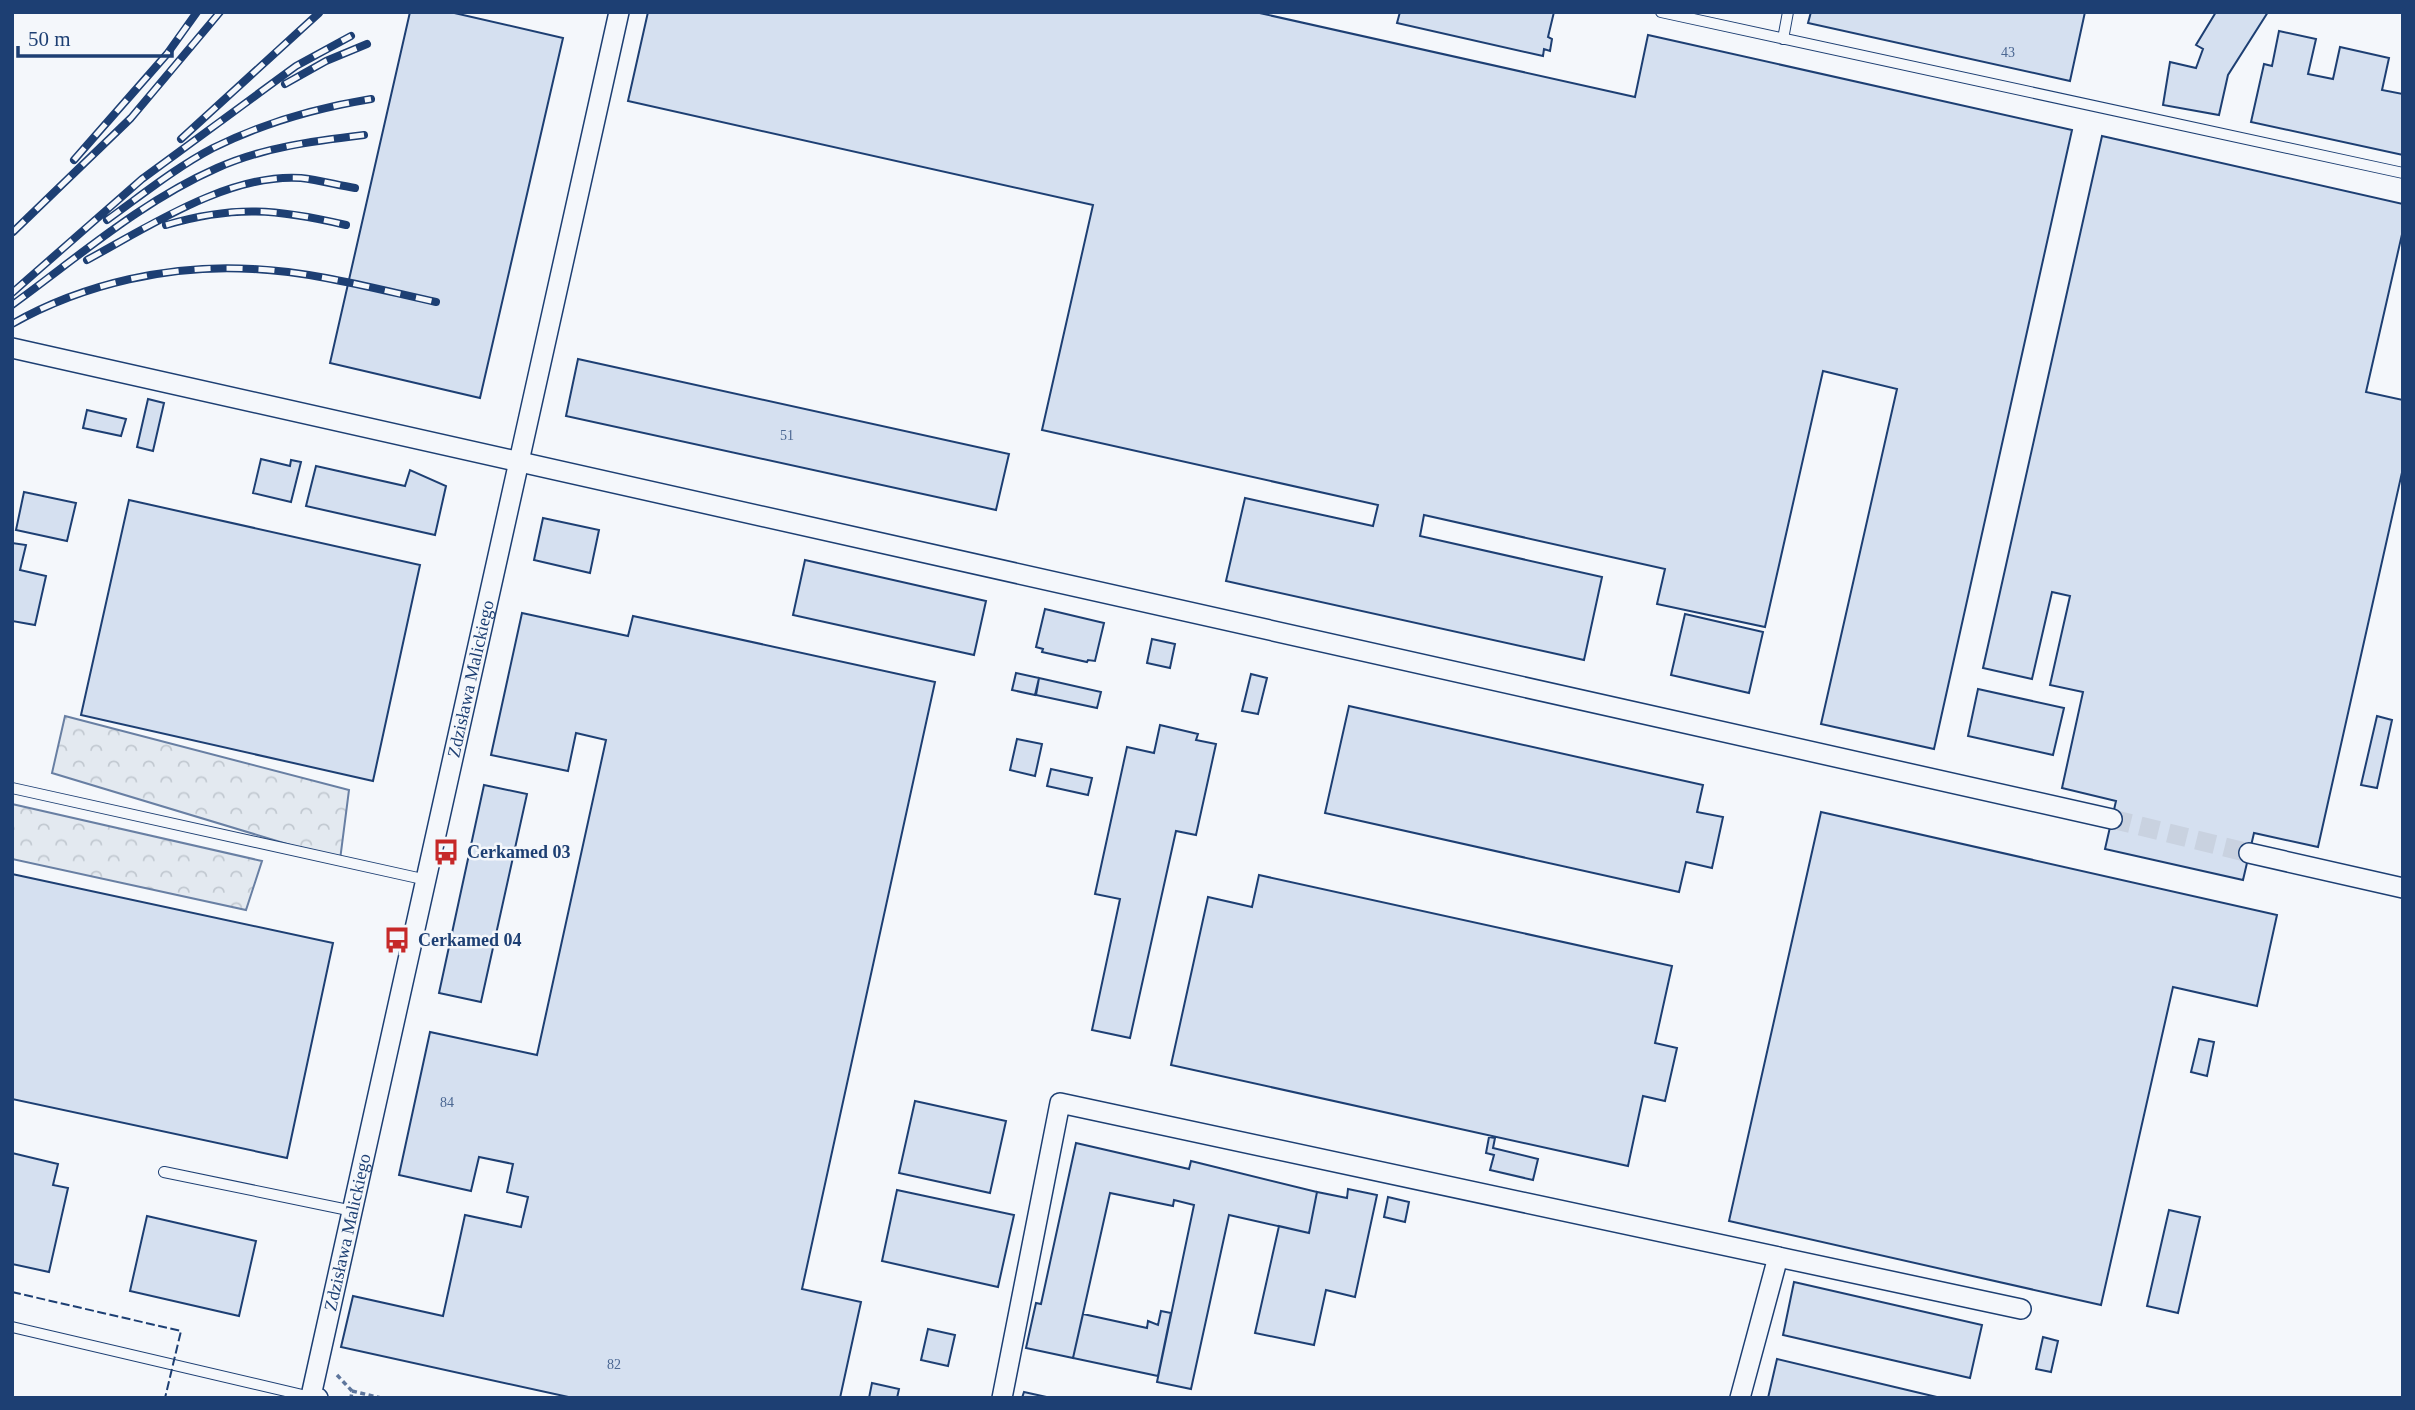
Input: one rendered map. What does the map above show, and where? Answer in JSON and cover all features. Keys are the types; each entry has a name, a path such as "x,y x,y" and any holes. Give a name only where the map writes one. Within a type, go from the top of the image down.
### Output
{"street":[{"name":"Zdzisława Malickiego","path":"313,1397 619,12"},
{"path":"12,348 2112,819"},
{"path":"2249,853 2403,888"},
{"path":"1002,1398 1060,1103 2021,1309"},
{"path":"1741,1398 1778,1257"}],"lane":[{"path":"1661,12 2403,173"},
{"path":"1783,39 1788,12"},
{"path":"12,788 427,880"},
{"path":"164,1172 353,1211"},
{"path":"12,1327 313,1397"}],"path":[{"path":"352,1391 381,1398"}],"green space":[{"path":"65,716 349,790 340,860 52,773"},
{"path":"12,804 262,861 246,910 12,859"}],"building":[{"path":"410,12 450,12 563,38 480,398 330,363"},
{"path":"648,12 1255,12 1635,97 1648,35 2072,130 1934,749 1821,724 1897,389 1823,371 1765,627 1657,604 1665,569 1424,515 1420,536 1602,577 1584,660 1226,581 1245,498 1373,526 1378,505 1042,430 1093,205 628,101"},
{"path":"1400,12 1554,12 1548,37 1552,39 1550,51 1544,49 1543,56 1397,23"},
{"path":"1811,12 2085,12 2070,81 1808,23"},
{"path":"2216,12 2268,12 2228,75 2219,115 2163,105 2170,62 2196,68 2203,49 2196,45"},
{"path":"2279,31 2316,39 2308,74 2333,79 2340,47 2389,58 2382,90 2403,94 2403,155 2251,122 2264,64 2272,66"},
{"path":"2102,136 2403,204 2403,230 2366,392 2403,400 2403,468 2318,847 2254,833 2243,880 2105,849 2116,801 2062,788 2083,692 2050,685 2070,596 2052,592 2032,679 1983,668"},
{"path":"578,359 1009,454 996,510 566,416"},
{"path":"148,399 164,403 153,451 137,447"},
{"path":"87,410 126,419 121,436 83,428"},
{"path":"261,459 290,466 291,460 301,462 291,502 253,493"},
{"path":"316,466 405,486 410,470 446,486 435,535 306,506"},
{"path":"24,492 76,503 67,541 16,530"},
{"path":"129,500 420,565 373,781 81,715"},
{"path":"543,518 599,530 590,573 534,560"},
{"path":"12,543 26,545 20,570 46,576 35,625 12,621"},
{"path":"805,560 986,601 974,655 793,615"},
{"path":"1045,609 1104,623 1095,661 1087,662 1042,652 1043,649 1036,647"},
{"path":"522,613 628,636 633,616 935,682 802,1289 861,1302 840,1398 573,1398 341,1347 353,1296 443,1316 465,1215 521,1227 528,1197 507,1192 513,1164 479,1157 471,1191 399,1175 430,1032 537,1055 606,740 576,733 568,771 491,755"},
{"path":"1685,614 1763,632 1749,693 1671,675"},
{"path":"1152,639 1175,644 1170,668 1147,663"},
{"path":"1016,673 1039,678 1035,695 1012,690"},
{"path":"1251,674 1267,678 1258,714 1242,711"},
{"path":"1039,678 1101,692 1097,708 1036,695"},
{"path":"1978,689 2064,708 2053,755 1968,736"},
{"path":"1349,706 1703,785 1697,812 1723,817 1712,868 1686,862 1679,892 1325,813"},
{"path":"2377,716 2392,720 2377,788 2361,785"},
{"path":"1160,725 1198,734 1196,740 1216,744 1196,835 1176,831 1130,1038 1092,1030 1120,899 1095,894 1127,747 1154,753"},
{"path":"1017,739 1042,744 1035,776 1010,770"},
{"path":"1051,769 1092,778 1088,795 1047,786"},
{"path":"484,785 527,794 481,1002 439,993"},
{"path":"1821,812 2277,915 2257,1006 2173,987 2101,1305 1729,1221"},
{"path":"12,874 333,943 287,1158 12,1099"},
{"path":"1259,875 1672,966 1655,1043 1677,1048 1665,1101 1643,1096 1628,1166 1171,1065 1208,897 1252,907"},
{"path":"2199,1039 2214,1042 2207,1076 2191,1072"},
{"path":"915,1101 1006,1121 990,1193 899,1173"},
{"path":"1489,1137 1495,1138 1493,1148 1538,1159 1533,1180 1490,1170 1494,1155 1486,1153"},
{"path":"1076,1143 1189,1169 1191,1161 1317,1192 1309,1233 1229,1215 1191,1389 1157,1382 1194,1205 1174,1200 1173,1206 1110,1193 1073,1358 1026,1348 1036,1303 1041,1304"},
{"path":"12,1153 58,1164 53,1185 68,1188 49,1272 12,1264"},
{"path":"1348,1189 1377,1195 1355,1297 1326,1290 1314,1345 1255,1333 1279,1226 1309,1233 1317,1192 1347,1198"},
{"path":"897,1190 1014,1215 998,1287 882,1261"},
{"path":"1388,1197 1409,1202 1405,1222 1384,1217"},
{"path":"2169,1210 2200,1217 2178,1313 2147,1306"},
{"path":"147,1216 256,1241 239,1316 130,1291"},
{"path":"1794,1282 1982,1325 1970,1378 1783,1335"},
{"path":"1161,1311 1171,1313 1158,1376 1073,1358 1083,1314 1147,1328 1148,1321 1158,1325"},
{"path":"928,1329 955,1335 948,1366 921,1360"},
{"path":"2043,1337 2058,1341 2051,1372 2036,1369"},
{"path":"1777,1359 1941,1398 1768,1398"},
{"path":"872,1383 899,1389 897,1398 869,1398"},
{"path":"1024,1392 1051,1398 1022,1398"}],"tunnel":[{"path":"2112,819 2249,853"}],"railway":[{"path":"74,160 167,54 197,12"},
{"path":"13,232 131,118 220,12"},
{"path":"181,139 319,13"},
{"path":"12,293 142,179 296,66 351,36"},
{"path":"285,84 326,61 367,44"},
{"path":"107,220 185,164 232,139 290,118 371,99"},
{"path":"12,305 137,213 189,181 235,161 271,150 364,135"},
{"path":"87,260 190,205 246,184 301,178 355,188"},
{"path":"166,225 213,214 256,211 299,215 346,225"},
{"path":"12,324 69,297 99,287 160,273 222,268 299,274 436,302"}],"fence":[{"path":"12,1292 181,1331 165,1398"}],"place":[{"name":"Cerkamed 03","path":"446,852"},
{"name":"Cerkamed 04","path":"397,940"}]}
